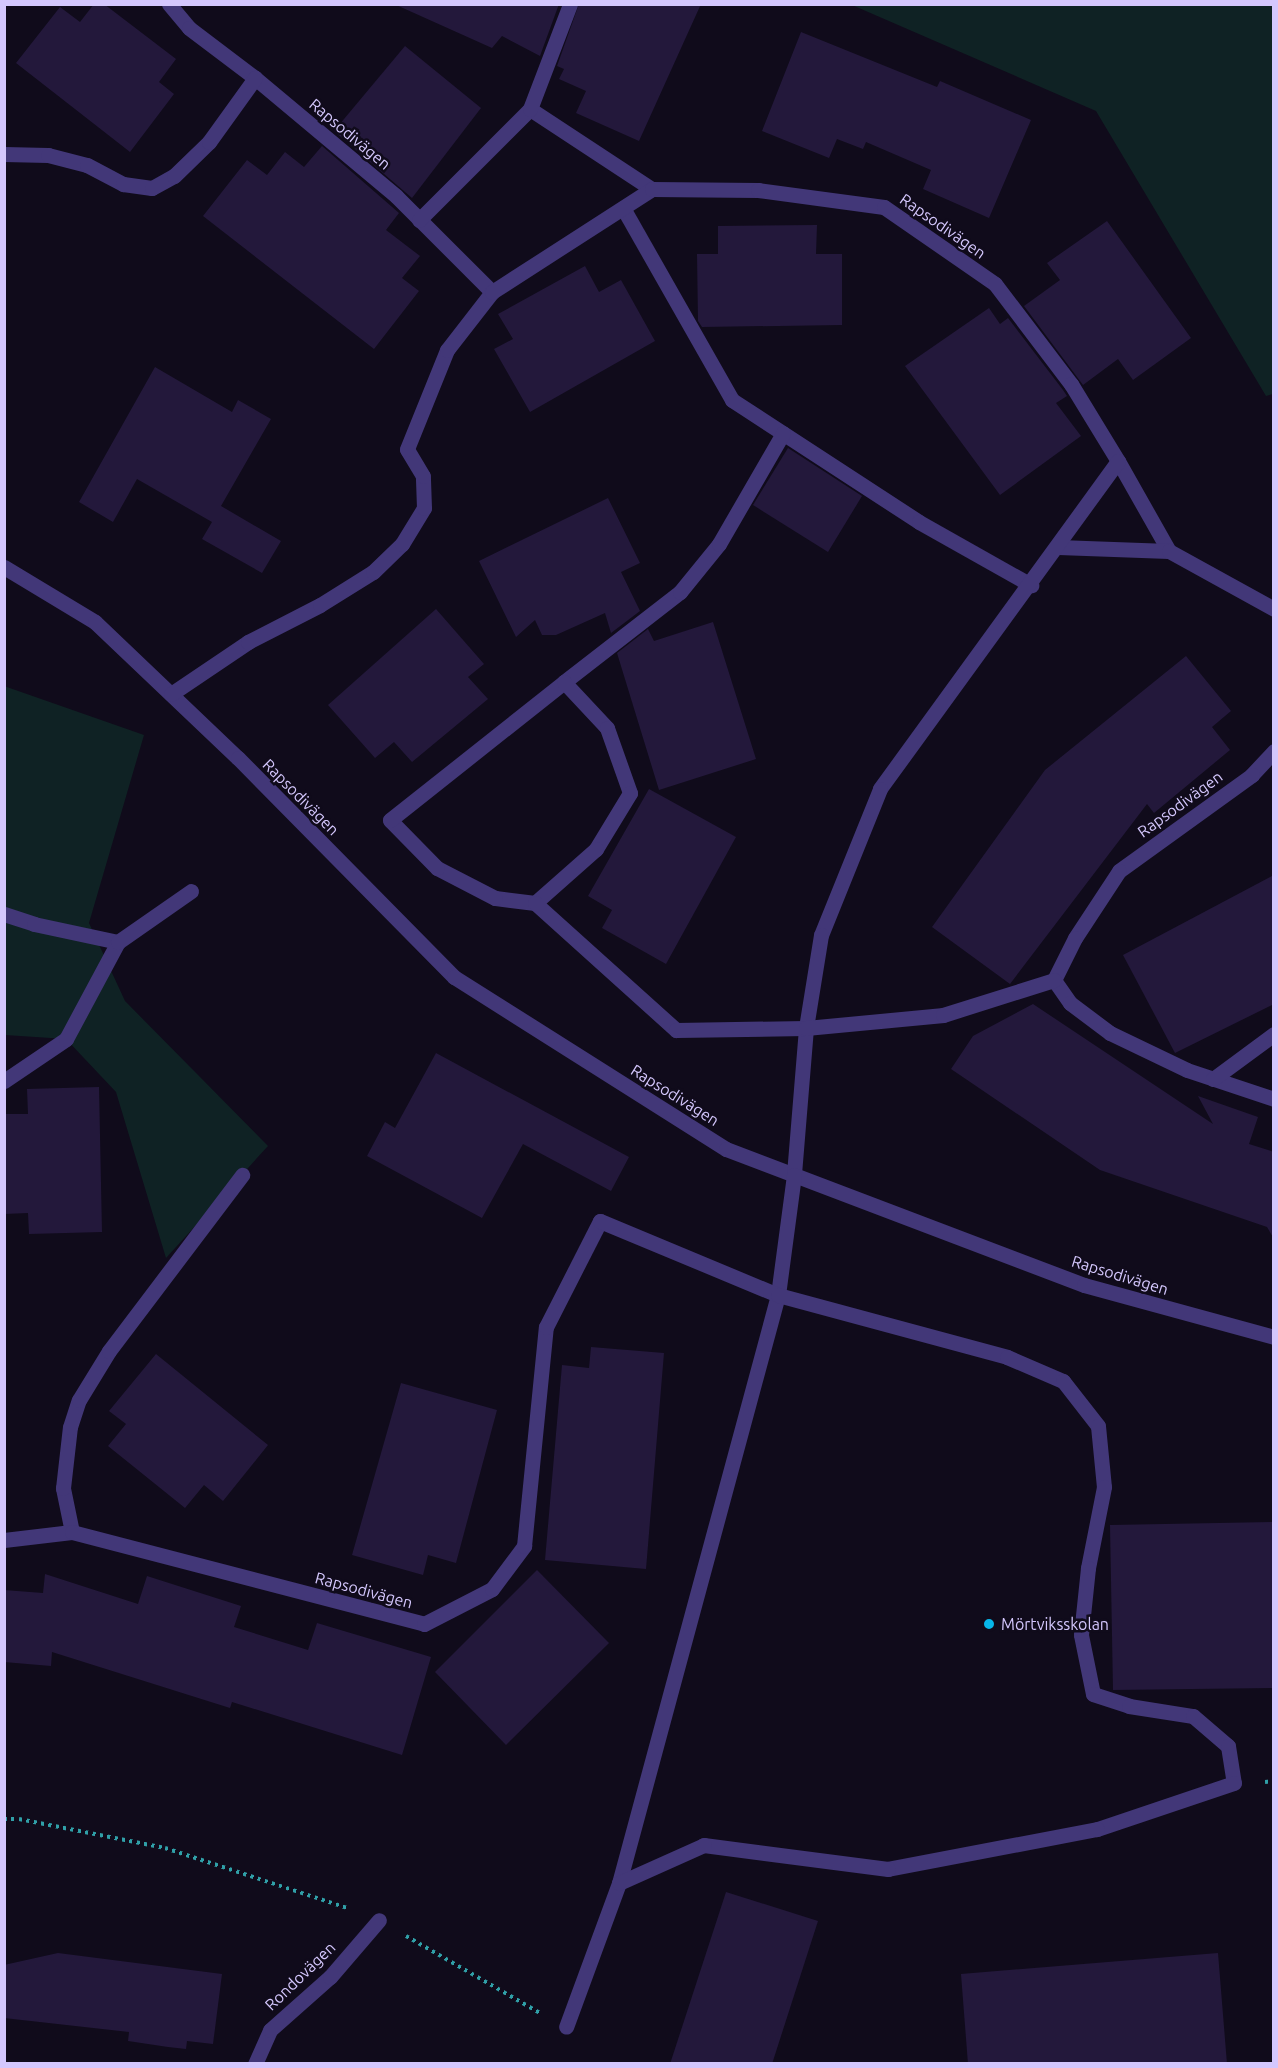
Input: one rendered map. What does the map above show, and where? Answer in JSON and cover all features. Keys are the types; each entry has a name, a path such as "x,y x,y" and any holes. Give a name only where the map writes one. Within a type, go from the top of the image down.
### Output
{"street":[{"name":"Rapsodivägen","path":"169,4 189,28 255,78 419,220 492,292"},
{"path":"419,220 530,109 570,4"},
{"path":"4,154 48,155 87,165 123,184 152,188 174,176 209,142 255,78"},
{"path":"171,694 248,642 320,605 373,572 402,544 424,508 423,476 407,449 447,350 492,292 652,189 530,109"},
{"name":"Rapsodivägen","path":"652,189 758,190 884,207 995,284 1071,384 1169,551"},
{"path":"623,208 732,400 919,522 1031,585"},
{"path":"783,433 719,544 680,592 390,820 437,868 495,898 535,903 676,1030 806,1028 943,1015 1054,980 1070,1003 1110,1034 1213,1079 1274,1099"},
{"path":"566,2027 619,1883 778,1295 794,1175 806,1028 821,935 880,789 1031,585 1118,461"},
{"path":"1058,547 1169,551 1274,609"},
{"name":"Rapsodivägen","path":"4,567 95,622 171,694 454,977 726,1149 1084,1285 1274,1337"},
{"path":"535,903 596,849 630,793 607,728 564,682"},
{"name":"Rapsodivägen","path":"1054,980 1075,938 1119,871 1252,775 1274,751"},
{"path":"4,1081 66,1039 118,942 191,891"},
{"path":"4,914 34,924 118,942"},
{"path":"1213,1079 1274,1034"},
{"path":"72,1532 63,1488 70,1427 78,1400 109,1351 242,1175"},
{"name":"Rapsodivägen","path":"4,1540 72,1532 424,1624 492,1589 524,1546 546,1327 600,1221 778,1295"},
{"path":"619,1883 704,1845 888,1869 1097,1829 1234,1783 1228,1746 1193,1716 1129,1706 1093,1694 1081,1635 1088,1568 1104,1487 1098,1426 1063,1381 1007,1357 778,1295"},
{"name":"Rondovägen","path":"255,2064 270,2030 330,1977 379,1920"}],"path":[{"path":"4,1820 20,1819 165,1848 288,1885 379,1920 566,2027"}],"green space":[{"path":"852,5 1273,5 1273,394 1266,396 1096,111"},
{"path":"4,686 144,735 89,923 125,1001 268,1146 166,1258 116,1092 66,1039 5,1035"}],"building":[{"path":"94,4 104,4 176,59 159,82 174,94 130,152 16,63 60,7 80,22"},
{"path":"394,4 559,4 540,56 502,36 492,48"},
{"path":"579,4 701,4 639,141 576,113 586,91 559,79 564,69 557,66"},
{"path":"801,32 937,87 940,81 1031,120 989,218 923,189 931,170 866,142 863,149 837,139 829,158 762,131"},
{"path":"405,46 481,108 412,198 334,131"},
{"path":"322,146 399,213 386,230 420,256 402,278 419,291 374,349 203,216 247,160 267,175 285,152 304,167"},
{"path":"1107,221 1191,338 1133,380 1118,359 1083,385 1024,306 1060,280 1047,263"},
{"path":"817,225 816,254 842,254 842,325 702,327 698,321 697,254 718,254 718,226"},
{"path":"585,266 599,292 621,280 655,341 530,412 494,349 513,339 498,314"},
{"path":"989,308 1000,324 1008,318 1063,390 1067,396 1056,403 1081,436 1000,495 905,366"},
{"path":"155,367 232,412 238,400 271,419 221,506 281,541 262,573 202,539 212,522 137,479 113,522 79,502"},
{"path":"788,448 862,496 828,552 753,505"},
{"path":"608,498 640,563 621,572 640,611 611,633 605,613 556,635 542,635 535,620 516,637 479,561"},
{"path":"436,609 484,664 468,677 488,699 412,762 394,742 375,758 328,705"},
{"path":"713,622 756,759 659,790 617,653 648,629 654,641"},
{"path":"1186,656 1231,711 1212,727 1230,750 1154,813 1147,804 1010,984 932,927 1045,770"},
{"path":"649,789 736,837 666,964 602,928 612,910 588,896"},
{"path":"1274,875 1274,1004 1175,1053 1123,955"},
{"path":"1033,1004 1213,1124 1198,1096 1258,1117 1249,1144 1274,1152 1274,1239 1267,1227 1100,1170 951,1069 973,1036"},
{"path":"436,1053 629,1157 611,1191 523,1144 482,1218 367,1156 385,1122 395,1128"},
{"path":"99,1087 102,1232 29,1234 28,1213 4,1214 4,1114 28,1114 27,1089"},
{"path":"591,1347 664,1353 646,1569 545,1560 562,1365 589,1368"},
{"path":"156,1354 268,1445 223,1501 204,1485 185,1508 108,1446 126,1424 109,1411"},
{"path":"401,1383 497,1410 456,1563 428,1555 423,1575 352,1555"},
{"path":"1274,1522 1274,1688 1113,1690 1110,1525"},
{"path":"537,1570 609,1643 506,1745 435,1672"},
{"path":"45,1574 138,1604 147,1576 241,1606 234,1627 308,1650 317,1623 431,1657 402,1755 232,1702 230,1708 52,1652 51,1666 4,1662 4,1590 43,1593"},
{"path":"726,1892 818,1921 772,2064 670,2064"},
{"path":"58,1953 222,1974 213,2044 187,2041 186,2049 168,2047 128,2041 129,2032 4,2018 4,1965"},
{"path":"1218,1953 1227,2064 968,2064 961,1974"}],"place":[{"name":"Mörtviksskolan","path":"989,1624"}]}
